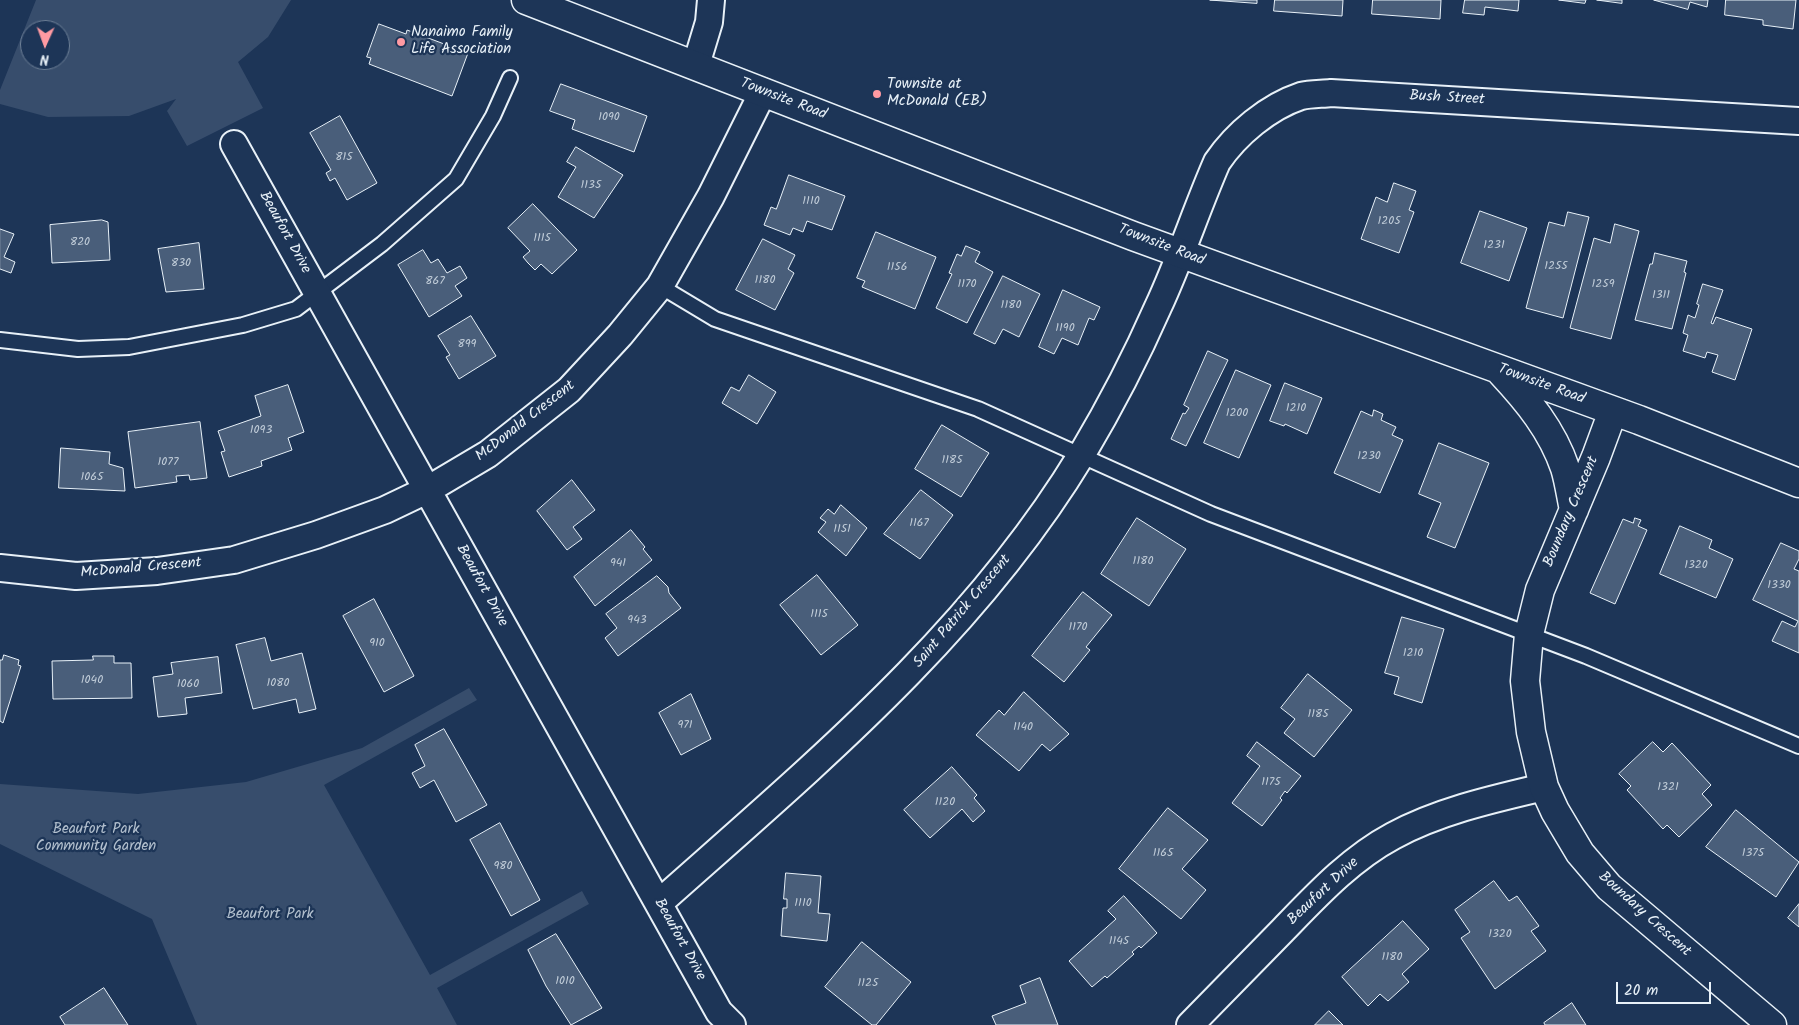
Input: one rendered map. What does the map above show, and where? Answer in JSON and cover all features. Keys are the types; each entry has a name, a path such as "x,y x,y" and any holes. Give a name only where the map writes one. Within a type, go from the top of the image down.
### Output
{"street":[{"name":"Townsite Road","path":"526,0 1180,253 1613,411 1799,483"},
{"path":"696,65 709,22 710,0"},
{"name":"McDonald Crescent","path":"0,568 76,576 157,571 234,560 316,535 385,510 429,489 488,454 569,390 620,335 660,286 711,196 763,92"},
{"name":"Bush Street","path":"1180,253 1217,162 1227,148 1261,118 1282,104 1302,96 1341,94 1799,121"},
{"name":"Beaufort Drive","path":"234,144 429,489 524,664 719,1012 732,1025"},
{"name":"Saint Patrick Crescent","path":"659,903 766,810 910,674 974,602 1027,535 1081,455 1119,387 1158,307 1180,253"},
{"path":"1500,370 1532,406 1552,437 1565,468 1574,510"},
{"name":"Boundary Crescent","path":"1613,411 1540,590 1529,634 1524,681 1531,732 1544,788 1555,811 1580,853 1609,887 1772,1025"},
{"name":"Beaufort Drive","path":"1190,1025 1316,896 1354,861 1393,836 1436,817 1499,798 1544,788"}],"lane":[{"path":"0,340 78,349 129,347 243,325 296,309 382,244 456,179 494,116 510,78"},
{"path":"660,286 715,319 978,409 1154,490 1211,514 1529,634 1799,746"}],"green space":[{"path":"36,0 291,0 268,37 238,62 263,108 187,146 167,111 176,99 129,116 48,117 0,104 0,90 20,40 20,70 70,70 70,20 28,20"},
{"name":"Beaufort Park","path":"469,688 477,700 324,785 430,975 582,891 589,904 437,988 457,1025 197,1025 152,919 0,844 0,784 138,794 246,782 362,748"}],"building":[{"path":"1210,0 1257,0 1257,3"},
{"path":"1275,0 1343,0 1342,16 1274,11"},
{"path":"1373,0 1441,0 1440,19 1372,14"},
{"path":"1465,0 1519,0 1518,11 1485,7 1484,15 1463,13"},
{"path":"1559,0 1586,0 1585,3"},
{"path":"1597,0 1622,0 1622,3"},
{"path":"1654,0 1708,0 1707,7 1690,2 1688,9"},
{"path":"1726,0 1796,0 1793,29 1763,25 1763,20 1725,15"},
{"path":"379,24 406,34 407,30 468,53 452,96 369,64 371,58 367,57"},
{"path":"561,84 647,116 634,152 572,129 575,120 550,111"},
{"path":"340,116 377,183 347,200 335,178 330,181 326,173 331,170 310,133"},
{"path":"576,147 623,175 594,218 558,197 576,167 567,162"},
{"path":"789,175 845,196 832,230 807,221 803,232 793,228 790,235 764,225 771,207 776,209"},
{"path":"1394,183 1416,191 1409,210 1414,212 1399,253 1361,239 1376,197 1387,202"},
{"path":"533,204 577,250 552,274 541,264 535,270 528,263 523,257 530,251 508,228"},
{"path":"1480,211 1527,228 1509,281 1461,263"},
{"path":"1568,212 1589,217 1563,318 1526,308 1549,222 1564,226"},
{"path":"102,220 108,222 110,260 52,263 50,225"},
{"path":"1615,224 1639,231 1611,339 1570,328 1594,238 1610,243"},
{"path":"0,229 14,234 4,257 15,262 11,273 0,269"},
{"path":"876,232 936,257 915,309 862,287 865,281 857,278"},
{"path":"763,239 795,255 788,269 794,273 775,310 736,290"},
{"path":"199,243 204,289 166,292 158,249"},
{"path":"966,246 980,252 975,262 993,272 967,323 936,308 952,274 949,273 957,254 961,256"},
{"path":"423,250 431,263 438,259 447,273 460,266 467,278 455,286 462,296 429,317 398,265"},
{"path":"1655,253 1687,261 1684,272 1686,273 1672,329 1635,320 1650,264 1652,264"},
{"path":"1003,276 1040,294 1019,337 1003,329 995,344 974,334"},
{"path":"1703,284 1723,290 1711,323 1713,324 1716,317 1752,329 1735,380 1712,372 1718,355 1707,352 1705,358 1683,351 1688,335 1683,333 1688,315 1695,318"},
{"path":"1063,290 1100,307 1094,320 1089,318 1078,345 1062,338 1054,354 1039,347"},
{"path":"471,316 496,356 459,379 446,357 450,355 438,336"},
{"path":"1208,351 1228,360 1186,446 1171,439 1183,413 1185,414 1189,408 1184,405"},
{"path":"1236,370 1271,385 1239,458 1204,443"},
{"path":"749,375 776,392 757,424 722,403 731,387 739,391"},
{"path":"1285,383 1322,398 1307,434 1285,424 1284,426 1270,421"},
{"path":"288,385 304,432 288,438 292,450 261,461 262,466 229,477 221,452 225,451 218,431 261,416 255,396"},
{"path":"1374,410 1383,414 1381,420 1396,427 1392,435 1403,440 1380,493 1334,473 1361,411 1372,416"},
{"path":"200,422 207,478 190,480 189,475 176,476 177,482 135,488 128,432"},
{"path":"942,425 989,453 961,497 915,469"},
{"path":"1439,443 1489,463 1455,548 1427,537 1441,503 1419,494"},
{"path":"61,448 110,452 109,464 123,468 125,491 59,488"},
{"path":"572,480 595,510 573,527 582,539 567,550 537,511"},
{"path":"921,490 953,515 920,559 884,534"},
{"path":"841,505 867,528 846,556 818,532 826,522 820,518 828,509 834,514"},
{"path":"1137,518 1186,549 1149,606 1101,574"},
{"path":"1635,518 1641,520 1638,526 1647,530 1615,604 1590,593 1623,519 1633,523"},
{"path":"1680,526 1712,540 1709,548 1733,559 1716,598 1660,574"},
{"path":"631,530 645,547 643,549 652,560 595,606 574,577"},
{"path":"1781,543 1799,551 1799,559 1794,569 1799,571 1799,653 1772,641 1782,621 1795,627 1798,621 1753,600"},
{"path":"817,575 858,625 821,655 780,605"},
{"path":"657,576 668,587 669,593 681,608 618,656 605,638 617,628 606,614"},
{"path":"1083,592 1112,615 1086,647 1090,650 1064,682 1032,656"},
{"path":"374,599 414,676 384,692 343,616"},
{"path":"1402,617 1444,629 1422,703 1394,694 1399,677 1385,673"},
{"path":"265,638 271,661 302,653 316,709 299,713 296,699 253,709 236,645"},
{"path":"4,655 19,660 18,665 21,666 3,723 0,721 0,660 2,660"},
{"path":"93,656 114,656 114,663 131,663 132,698 53,699 52,661 93,660"},
{"path":"218,657 222,693 185,698 187,714 158,717 153,677 173,674 171,663"},
{"path":"1308,674 1352,710 1314,757 1284,733 1295,719 1281,708"},
{"path":"1024,692 1069,734 1050,751 1042,744 1019,771 976,735 999,710 1004,715"},
{"path":"691,694 711,739 681,755 659,713"},
{"path":"444,729 487,805 456,822 434,780 420,788 412,773 425,766 415,745"},
{"path":"1257,742 1301,776 1287,793 1285,791 1280,798 1282,800 1262,826 1232,803 1260,766 1247,756"},
{"path":"1653,742 1663,752 1672,743 1711,785 1702,794 1712,805 1679,837 1667,825 1663,829 1627,790 1631,786 1619,774"},
{"path":"952,767 977,795 974,798 985,811 973,822 962,809 930,838 904,810"},
{"path":"1168,808 1208,840 1182,869 1206,890 1181,919 1119,869"},
{"path":"1736,810 1799,862 1776,897 1706,847"},
{"path":"500,823 540,900 511,916 470,840"},
{"path":"786,873 821,876 818,913 830,914 827,941 781,936 783,908 787,908 787,899 784,899"},
{"path":"1494,881 1509,901 1517,896 1539,926 1531,931 1546,951 1495,989 1461,938 1470,932 1455,910"},
{"path":"1124,896 1157,933 1141,948 1139,946 1132,952 1134,954 1107,978 1105,976 1092,987 1069,961 1116,919 1108,911"},
{"path":"1799,904 1799,927 1788,918"},
{"path":"1403,921 1429,949 1402,974 1409,982 1388,1001 1380,994 1368,1006 1342,977"},
{"path":"556,934 602,1008 571,1025 546,986 528,950"},
{"path":"862,942 911,982 876,1025 872,1025 825,987"},
{"path":"1040,978 1058,1025 996,1025 992,1016 1026,1003 1020,986"},
{"path":"104,988 128,1025 65,1025 60,1017"},
{"path":"1572,1003 1586,1025 1545,1025 1544,1023"},
{"path":"1329,1011 1343,1025 1315,1025"}],"place":[{"name":"Nanaimo Family Life Association","path":"401,42"},
{"name":"Townsite at McDonald (EB)","path":"877,94"}],"park label":[{"name":"Beaufort Park Community Garden","path":"96,838"}]}
